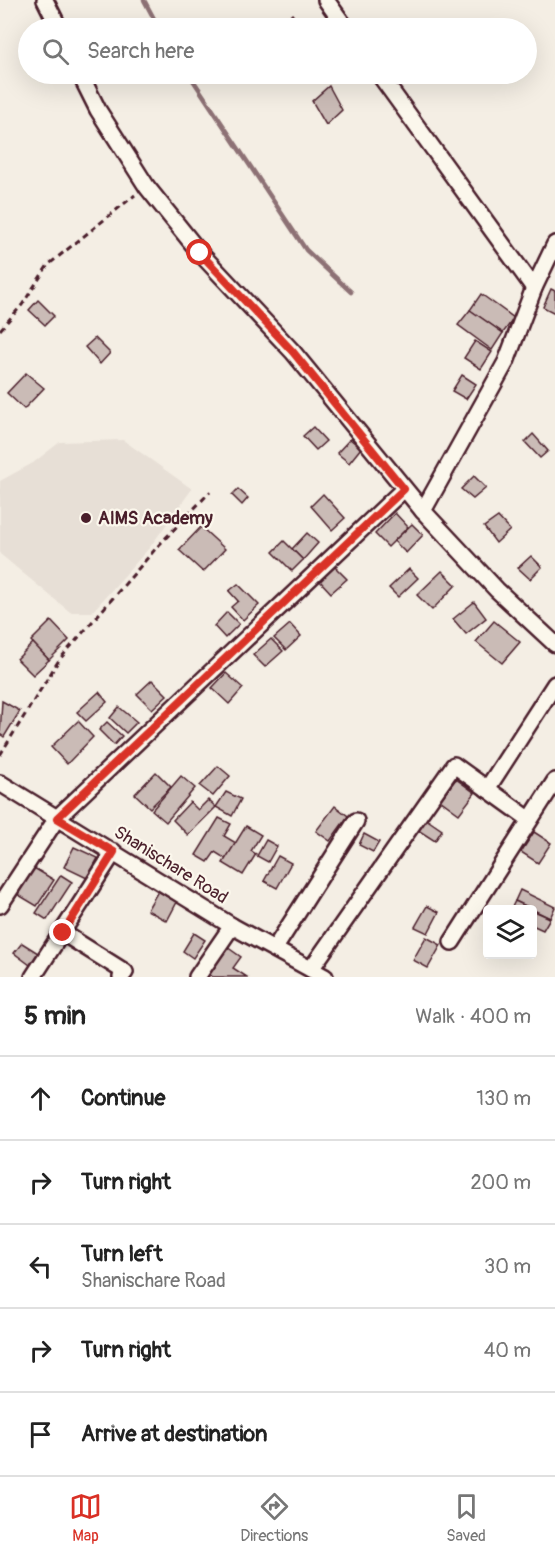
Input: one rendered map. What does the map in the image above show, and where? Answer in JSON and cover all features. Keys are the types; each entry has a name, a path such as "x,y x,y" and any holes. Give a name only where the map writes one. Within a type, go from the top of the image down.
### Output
{"street":[{"path":"45,0 54,18"},
{"path":"326,0 339,18"},
{"path":"85,84 98,110 147,187 200,253 293,352 404,489 462,555 555,644"},
{"path":"386,84 534,288"},
{"path":"423,511 506,362 534,288 555,244"},
{"path":"0,905 57,818 404,489"},
{"path":"487,789 555,684"},
{"path":"311,969 454,765 529,819"},
{"path":"452,942 529,819 555,782"},
{"name":"Shanischare Road","path":"0,783 232,926 325,977"},
{"path":"275,948 356,821"},
{"path":"33,977 114,852"},
{"path":"197,977 232,926"},
{"path":"63,933 125,972 121,977"}],"path":[{"path":"0,330 22,305 48,265 103,219 147,187"},
{"path":"0,755 58,660 158,546 210,492"}],"shaded area":[{"name":"AIMS Academy","path":"123,440 192,489 150,547 92,612 70,612 0,554 0,481 33,463 60,442"}],"building":[{"path":"329,86 342,110 326,125 312,101"},
{"path":"551,289 555,291 555,313 543,307"},
{"path":"481,294 514,318 503,333 470,310"},
{"path":"38,300 54,316 45,325 29,310"},
{"path":"470,310 503,333 492,350 458,325"},
{"path":"95,338 110,353 100,364 85,347"},
{"path":"475,341 492,352 481,369 464,358"},
{"path":"26,373 44,388 24,409 7,393"},
{"path":"462,375 476,384 466,399 452,391"},
{"path":"313,427 326,441 316,450 303,436"},
{"path":"533,434 548,451 540,458 525,442"},
{"path":"350,439 361,448 349,463 337,453"},
{"path":"474,476 486,488 473,499 461,489"},
{"path":"238,489 248,498 242,505 232,495"},
{"path":"323,494 345,518 332,530 311,506"},
{"path":"395,513 408,527 388,547 375,534"},
{"path":"498,517 510,530 496,543 484,527"},
{"path":"412,524 423,535 406,553 394,541"},
{"path":"201,527 225,549 203,572 179,550"},
{"path":"307,533 318,543 303,560 292,549"},
{"path":"284,541 303,560 292,571 273,552"},
{"path":"531,556 542,567 530,579 518,568"},
{"path":"334,566 347,579 331,593 319,580"},
{"path":"409,569 418,578 398,597 389,588"},
{"path":"442,571 456,585 432,610 417,595"},
{"path":"238,584 259,605 243,620 231,607 238,601 229,591"},
{"path":"474,602 486,618 466,634 453,619"},
{"path":"227,612 239,624 225,638 214,626"},
{"path":"51,621 69,640 49,660 31,641"},
{"path":"494,621 520,642 502,663 476,642"},
{"path":"290,624 301,636 286,650 274,638"},
{"path":"271,639 283,651 265,667 253,655"},
{"path":"33,643 49,660 33,675 17,659"},
{"path":"226,673 243,688 229,704 212,688"},
{"path":"152,680 167,695 152,709 137,694"},
{"path":"99,692 107,702 86,721 77,712"},
{"path":"2,701 20,711 4,737 0,734"},
{"path":"119,707 137,722 126,733 110,718"},
{"path":"78,721 93,737 67,764 51,747"},
{"path":"107,722 122,736 114,745 99,730"},
{"path":"218,766 230,776 213,796 200,786"},
{"path":"156,772 171,787 150,808 135,794"},
{"path":"181,776 195,788 166,822 152,810"},
{"path":"456,779 475,793 459,814 440,800"},
{"path":"226,792 241,799 232,816 216,807"},
{"path":"208,800 216,807 188,835 173,820 190,802 198,810"},
{"path":"335,806 348,816 330,841 316,831"},
{"path":"219,818 231,824 224,836 236,843 226,859 215,852 208,862 196,855"},
{"path":"426,819 442,830 435,841 418,830"},
{"path":"246,826 261,835 251,851 256,854 243,875 223,863"},
{"path":"534,832 551,843 538,863 521,852"},
{"path":"364,834 379,842 373,852 359,845"},
{"path":"266,840 277,846 268,862 257,856"},
{"path":"74,847 98,858 87,878 64,867"},
{"path":"278,856 291,863 277,888 264,881"},
{"path":"34,868 54,880 37,906 17,894"},
{"path":"61,875 72,882 47,920 36,913"},
{"path":"520,890 555,907 550,918 537,912 537,905 523,905 515,901"},
{"path":"158,891 177,902 167,921 147,910"},
{"path":"427,906 439,912 428,933 415,927"},
{"path":"537,912 550,918 543,930 537,927"},
{"path":"194,933 205,940 193,958 183,951"},
{"path":"426,937 441,945 428,968 413,960"},
{"path":"22,943 38,953 30,965 14,953"},
{"path":"227,947 241,957 233,968 247,977 213,977 209,974"}],"waterway":[{"path":"144,0 154,18"},
{"path":"196,84 306,250 351,292"}],"place":[{"name":"AIMS Academy","path":"86,518"}],"route":[{"path":"63,933 114,852 57,818 404,489 293,352 200,253"}]}
